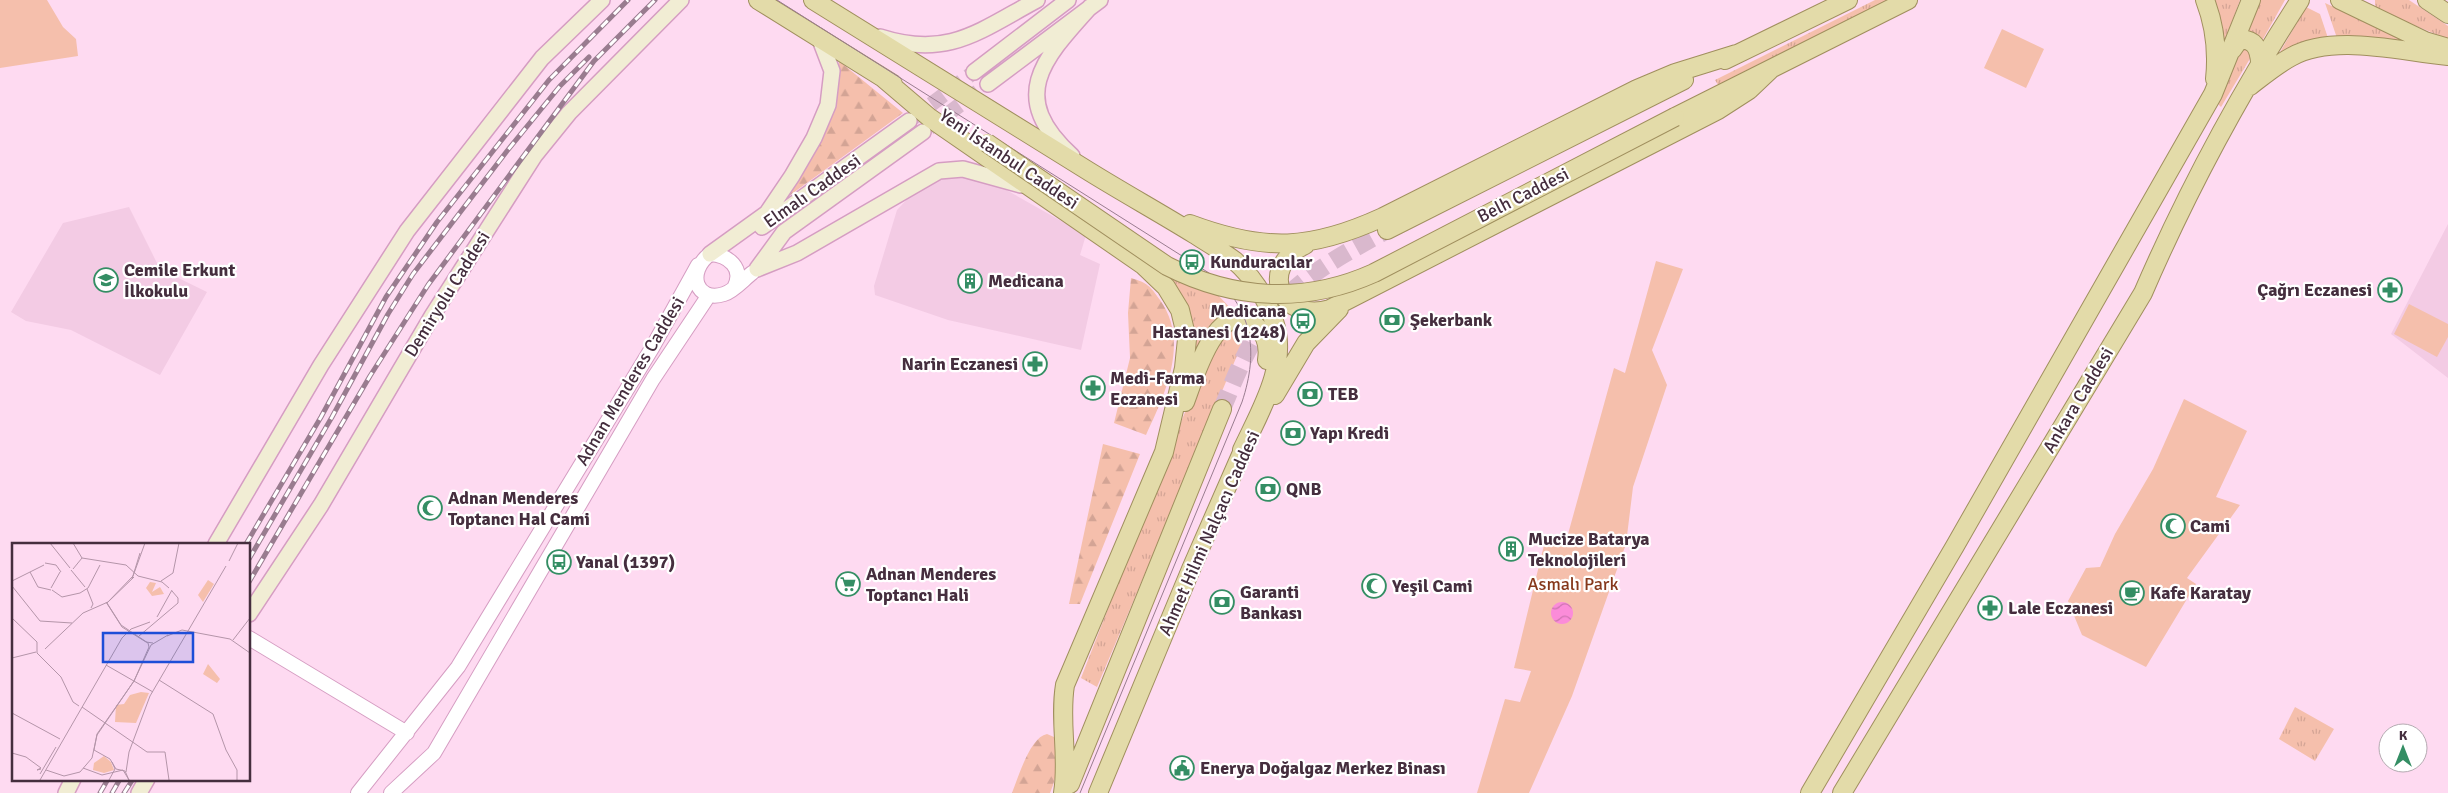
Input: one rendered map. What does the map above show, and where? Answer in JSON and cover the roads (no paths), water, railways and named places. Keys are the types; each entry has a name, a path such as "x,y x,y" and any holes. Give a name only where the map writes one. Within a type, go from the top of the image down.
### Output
{"main road":[{"path":"217,543 321,365 407,232 542,58 602,0"},
{"name":"Demiryolu Caddesi","path":"250,612 321,505 432,316 535,155 569,113 680,0"},
{"name":"Yeni İstanbul Caddesi","path":"758,0 987,143 1167,266 1212,285 1242,292 1269,294"},
{"name":"Yeni İstanbul Caddesi","path":"813,0 1092,173 1153,208"},
{"path":"867,33 901,44 931,47 963,39 1037,0"},
{"path":"974,72 1068,0"},
{"name":"Belh Caddesi","path":"1387,230 1736,54 1848,0"},
{"name":"Belh Caddesi","path":"1269,294 1319,291 1364,277 1675,116 1908,0"},
{"path":"2205,0 2213,23 2216,49 2213,94"},
{"name":"Ankara Caddesi","path":"1810,793 1955,546 2213,94 2251,0"},
{"name":"Ankara Caddesi","path":"1842,793 2143,293 2173,223 2260,62 2300,0"},
{"path":"2340,0 2425,41 2448,48"},
{"path":"2370,0 2372,9 2381,20"},
{"path":"2427,0 2448,14"},
{"path":"2440,0 2448,9"},
{"path":"988,84 1095,4"},
{"path":"1092,173 1061,145 1047,128 1039,110 1036,94 1039,77 1044,65 1067,33 1095,4"},
{"path":"710,254 767,213 792,176 814,138 828,106 832,71 819,37"},
{"path":"2232,50 2239,40 2246,39 2253,42 2258,48 2260,62"},
{"path":"2245,89 2292,56 2314,48 2352,46 2448,56"},
{"name":"Belh Caddesi","path":"1311,242 1348,231 1383,217 1646,85 1698,65 1736,54"},
{"name":"Belh Caddesi","path":"1356,296 1718,110 1749,90 1770,70"},
{"path":"883,78 930,118 1028,188 1143,265 1166,286 1180,310 1187,339 1180,387 1164,452"},
{"name":"Elmalı Caddesi","path":"710,254 766,224 909,121"},
{"name":"Elmalı Caddesi","path":"754,271 784,232 923,132"},
{"path":"754,271 796,253 939,171 963,169 1028,188"},
{"path":"1153,208 1192,224 1243,241 1287,244 1311,242"},
{"path":"1153,208 1236,262 1259,290 1274,322 1278,342 1274,376 1242,450"},
{"path":"1311,242 1291,252 1281,266 1279,284 1288,301 1299,310 1318,313 1356,296"},
{"name":"Ahmet Hilmi Nalçacı Caddesi","path":"1098,793 1242,450 1306,343 1326,320 1356,296"},
{"path":"1065,793 1066,768 1063,705 1065,685 1215,331 1226,322 1240,320 1252,322 1258,327 1265,337 1268,350 1265,374 1242,450"},
{"name":"Ahmet Hilmi Nalçacı Caddesi","path":"1065,793 1222,409"},
{"path":"66,793 72,780"},
{"path":"139,793 146,780"}],"street":[{"path":"734,288 738,276 734,264 723,255 710,254 698,265 696,279 698,286 709,294 723,295 734,288 754,271"},
{"name":"Adnan Menderes Caddesi","path":"358,793 458,667 652,348 698,265"},
{"name":"Adnan Menderes Caddesi","path":"392,793 434,753 653,380 709,294"},
{"path":"250,639 407,733"}],"water":[{"path":"1558,602 1566,602 1573,609 1573,617 1566,624 1558,624 1551,617 1551,609"}],"tunnel":[{"path":"913,118 974,72"},
{"path":"929,128 988,84"},
{"path":"1222,409 1247,352 1263,324 1283,300 1319,270 1387,230"}],"tram line":[{"path":"777,0 1209,273 1224,286 1235,300 1243,315 1251,348 1250,365 1242,402 1080,793"}],"railway":[{"path":"247,543 321,417 386,297 437,222 549,80 628,0"},
{"path":"250,580 370,376 428,285 594,61 655,0"},
{"path":"250,557 332,417 388,314 413,274 507,151 560,86 589,57"},
{"path":"100,793 107,780"},
{"path":"112,793 119,780"},
{"path":"124,793 132,780"}],"place":[{"name":"Kunduracılar","path":"1192,262"},
{"name":"Cemile Erkunt İlkokulu","path":"106,280"},
{"name":"Medicana","path":"970,281"},
{"name":"Çağrı Eczanesi","path":"2390,290"},
{"name":"Şekerbank","path":"1392,320"},
{"name":"Medicana Hastanesi (1248)","path":"1303,321"},
{"name":"Narin Eczanesi","path":"1035,364"},
{"name":"Medi-Farma Eczanesi","path":"1093,388"},
{"name":"TEB","path":"1310,394"},
{"name":"Yapı Kredi","path":"1293,433"},
{"name":"QNB","path":"1268,489"},
{"name":"Adnan Menderes Toptancı Hal Cami","path":"430,508"},
{"name":"Cami","path":"2173,526"},
{"name":"Mucize Batarya Teknolojileri","path":"1511,549"},
{"name":"Yanal (1397)","path":"559,562"},
{"name":"Adnan Menderes Toptancı Hali","path":"848,584"},
{"name":"Yeşil Cami","path":"1374,586"},
{"name":"Kafe Karatay","path":"2132,593"},
{"name":"Garanti Bankası","path":"1222,602"},
{"name":"Lale Eczanesi","path":"1990,608"},
{"name":"Enerya Doğalgaz Merkez Binası","path":"1182,768"}],"park label":[{"name":"Asmalı Park","path":"1573,584"}]}
